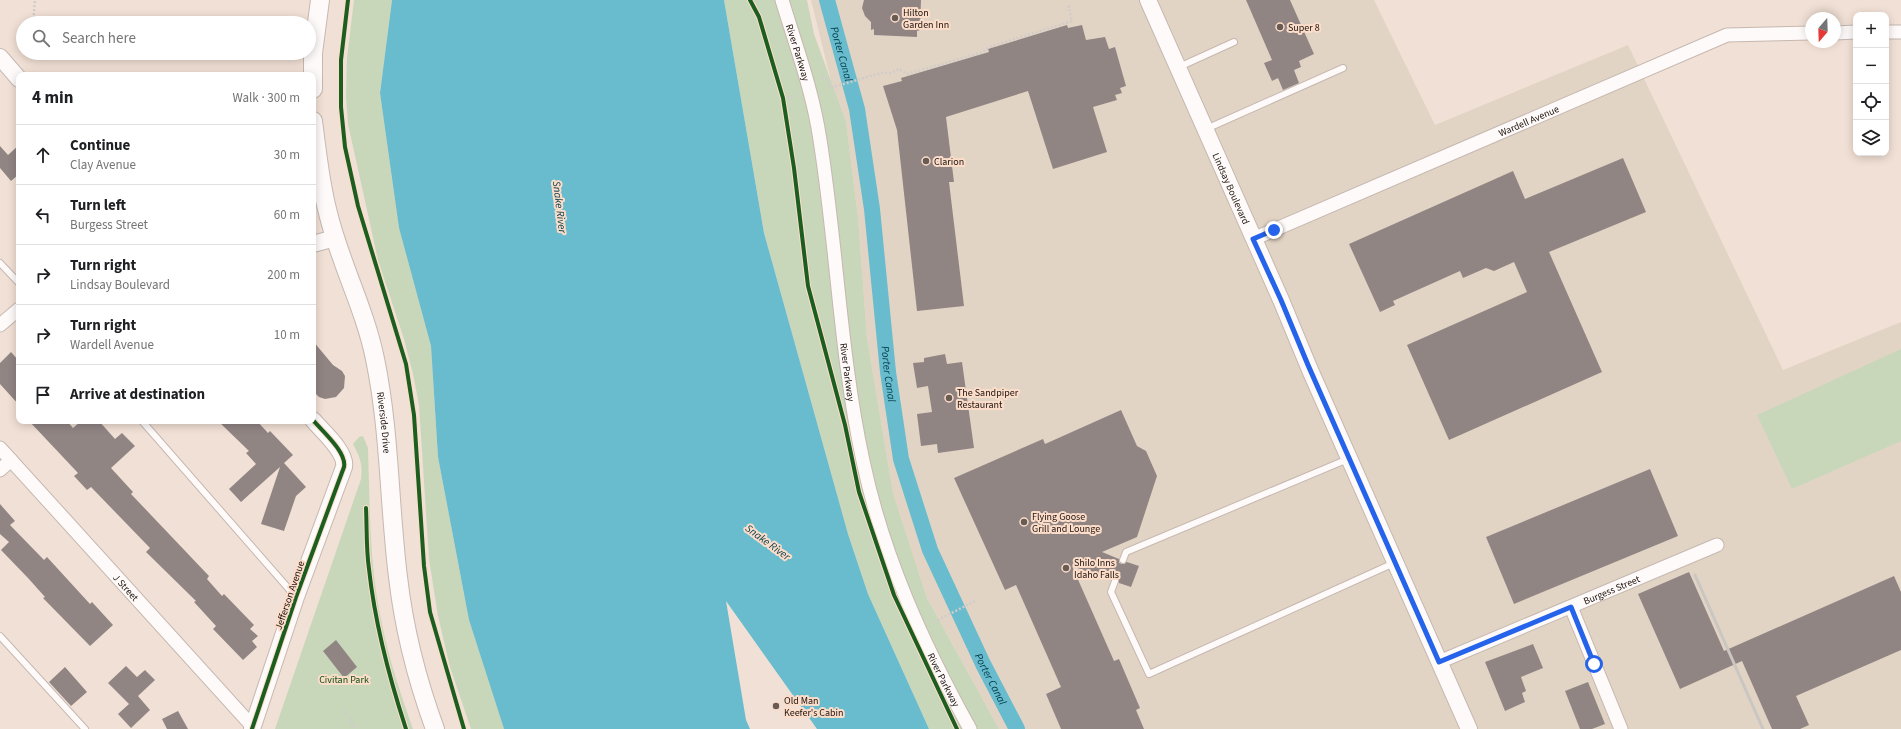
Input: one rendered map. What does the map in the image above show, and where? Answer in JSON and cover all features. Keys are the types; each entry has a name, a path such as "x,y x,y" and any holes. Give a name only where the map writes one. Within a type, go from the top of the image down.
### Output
{"main road":[{"path":"316,35 320,0"},
{"path":"313,72 314,60"},
{"name":"Riverside Drive","path":"316,144 320,177 328,214 375,358 388,447 398,577 411,650 421,691 436,729"}],"street":[{"name":"River Parkway","path":"782,0 811,92 820,139 848,380 863,462 899,583 940,675 970,729"},
{"name":"Lindsay Boulevard","path":"1148,0 1469,729"},
{"path":"1841,33 1853,32"},
{"path":"1889,32 1901,32"},
{"name":"Wardell Avenue","path":"1253,239 1727,35 1805,33"},
{"path":"0,57 16,76"},
{"path":"316,243 335,238"},
{"path":"0,326 16,312"},
{"name":"Jefferson Avenue","path":"252,728 296,597 344,467 345,462 340,452 316,424"},
{"name":"J Street","path":"0,448 252,728"},
{"path":"0,470 11,460"},
{"name":"Burgess Street","path":"1439,662 1717,545"},
{"path":"1571,607 1621,729"}],"lane":[{"path":"1177,68 1234,42"},
{"path":"1204,130 1343,68"},
{"path":"0,263 16,280"},
{"path":"145,424 296,597"},
{"path":"1123,560 1126,552 1350,459"},
{"path":"1115,582 1111,592 1149,674 1396,562"},
{"path":"0,636 85,729"}],"path":[{"path":"34,16 35,0"},
{"path":"830,88 881,73 891,73 899,69 906,74 983,52 989,47 1072,21 1068,4"},
{"path":"781,92 784,106"},
{"path":"783,98 802,95"},
{"path":"934,622 977,600"},
{"path":"343,709 355,729"}],"shaded area":[{"path":"811,0 1374,0 1435,125 1628,45 1783,370 1901,322 1901,729 999,729 927,598 893,493 867,338 858,217 846,122 832,85"}],"green space":[{"path":"354,0 392,0 380,93 399,228 431,346 438,457 469,620 504,729 471,729 450,667 438,616 429,559 419,405 404,339 378,260 348,124 346,96 347,58"},
{"path":"724,0 807,0 814,34 846,122 858,217 867,338 893,493 927,598 999,729 929,729 868,594 848,534 764,233"},
{"path":"1901,349 1901,441 1792,489 1757,415"},
{"name":"Civitan Park","path":"363,436 368,448 372,558 378,602 392,664 413,729 275,729 361,479 362,469 353,444 359,437"}],"water":[{"name":"Snake River","path":"392,0 724,0 764,233 848,534 868,594 929,729 817,729 726,601 746,720 750,729 504,729 469,620 438,457 431,346 399,228 380,93"}],"building":[{"name":"Hilton Garden Inn","path":"864,0 921,0 920,30 917,31 917,37 874,35 874,29 871,30 871,22 865,16 862,8"},
{"name":"Super 8","path":"1246,0 1290,0 1314,54 1299,61 1301,67 1294,70 1299,83 1283,90 1278,78 1272,81 1264,63 1272,60"},
{"name":"Clarion","path":"1067,25 1068,28 1082,25 1086,40 1105,37 1109,49 1115,47 1126,86 1120,88 1122,93 1115,95 1117,100 1093,107 1107,152 1053,169 1028,91 946,117 954,182 949,182 964,306 917,311 897,130 883,86 902,81 901,78 989,52 988,49"},
{"path":"0,146 8,155 16,148 16,177 11,181 0,168"},
{"path":"1623,158 1646,212 1549,252 1602,372 1449,440 1407,345 1527,292 1514,262 1494,271 1486,268 1463,278 1460,271 1393,301 1395,305 1380,312 1349,244 1513,171 1525,199"},
{"path":"316,345 333,365 342,371 345,376 344,388 336,397 325,399 316,394"},
{"path":"11,352 16,358 16,402 0,384 0,363"},
{"name":"The Sandpiper Restaurant","path":"945,354 947,364 962,362 974,448 938,453 937,444 921,446 917,414 932,412 928,386 917,388 913,363 924,362 924,358"},
{"name":"Shilo Inns Idaho Falls","path":"1121,410 1137,446 1146,451 1157,476 1137,537 1102,552 1119,559 1119,563 1122,564 1127,562 1139,566 1131,587 1119,583 1117,577 1112,577 1111,580 1072,566 1114,661 1119,659 1140,708 1136,710 1144,729 1061,729 1046,694 1061,687 1016,585 1005,590 954,478 1043,439 1045,444"},
{"path":"32,424 70,424 73,428 78,424 102,424 115,439 122,433 135,446 111,468 133,492 131,494 209,576 207,579 222,596 224,594 254,625 250,629 258,636 252,641 257,647 243,660 213,629 216,626 194,602 196,601 146,552 150,548 91,487 87,490 74,476 78,473"},
{"path":"221,424 260,424 268,433 270,431 293,455 284,463 306,487 296,496 284,531 261,524 280,467 241,502 229,489 256,464 246,453 249,451"},
{"path":"1650,469 1678,536 1514,604 1486,537"},
{"path":"0,504 15,521 10,525 44,560 47,557 90,604 92,602 113,625 90,646 43,598 45,597 1,550 9,542 0,534"},
{"path":"1689,572 1724,651 1894,576 1901,592 1901,650 1796,696 1809,725 1800,729 1772,729 1742,661 1680,689 1638,594"},
{"path":"336,640 357,667 344,678 323,651"},
{"path":"1533,644 1543,668 1521,677 1526,691 1522,693 1525,702 1505,711 1485,662"},
{"path":"126,666 137,677 145,670 155,680 138,696 150,710 131,728 118,714 129,704 108,683"},
{"path":"65,667 87,692 71,706 49,682"},
{"path":"1588,682 1605,724 1592,729 1580,729 1565,691"},
{"path":"178,711 188,729 167,729 162,719"}],"waterway":[{"name":"Porter Canal","path":"827,0 857,109 872,209 888,372 901,459 930,550 983,664 1017,729"}],"railway":[{"path":"1695,575 1763,729"}],"cycle path":[{"path":"348,0 341,60 341,107 345,147 358,206 406,364 414,415 424,566 430,612 464,729"},
{"path":"750,0 759,17 783,98 794,168 808,286 845,425 859,492 894,595 957,729"},
{"path":"252,729 296,597 344,467 344,461 338,448 316,423"},
{"path":"366,508 368,561 375,610 388,670 406,729"}],"place":[{"name":"Hilton Garden Inn","path":"895,18"},
{"name":"Super 8","path":"1280,27"},
{"name":"Clarion","path":"926,161"},
{"name":"The Sandpiper Restaurant","path":"949,398"},
{"name":"Flying Goose Grill and Lounge","path":"1024,522"},
{"name":"Shilo Inns Idaho Falls","path":"1066,568"},
{"name":"Old Man Keefer's Cabin","path":"776,706"}],"route":[{"path":"1274,230 1253,239 1439,662 1571,607 1594,664"}]}
